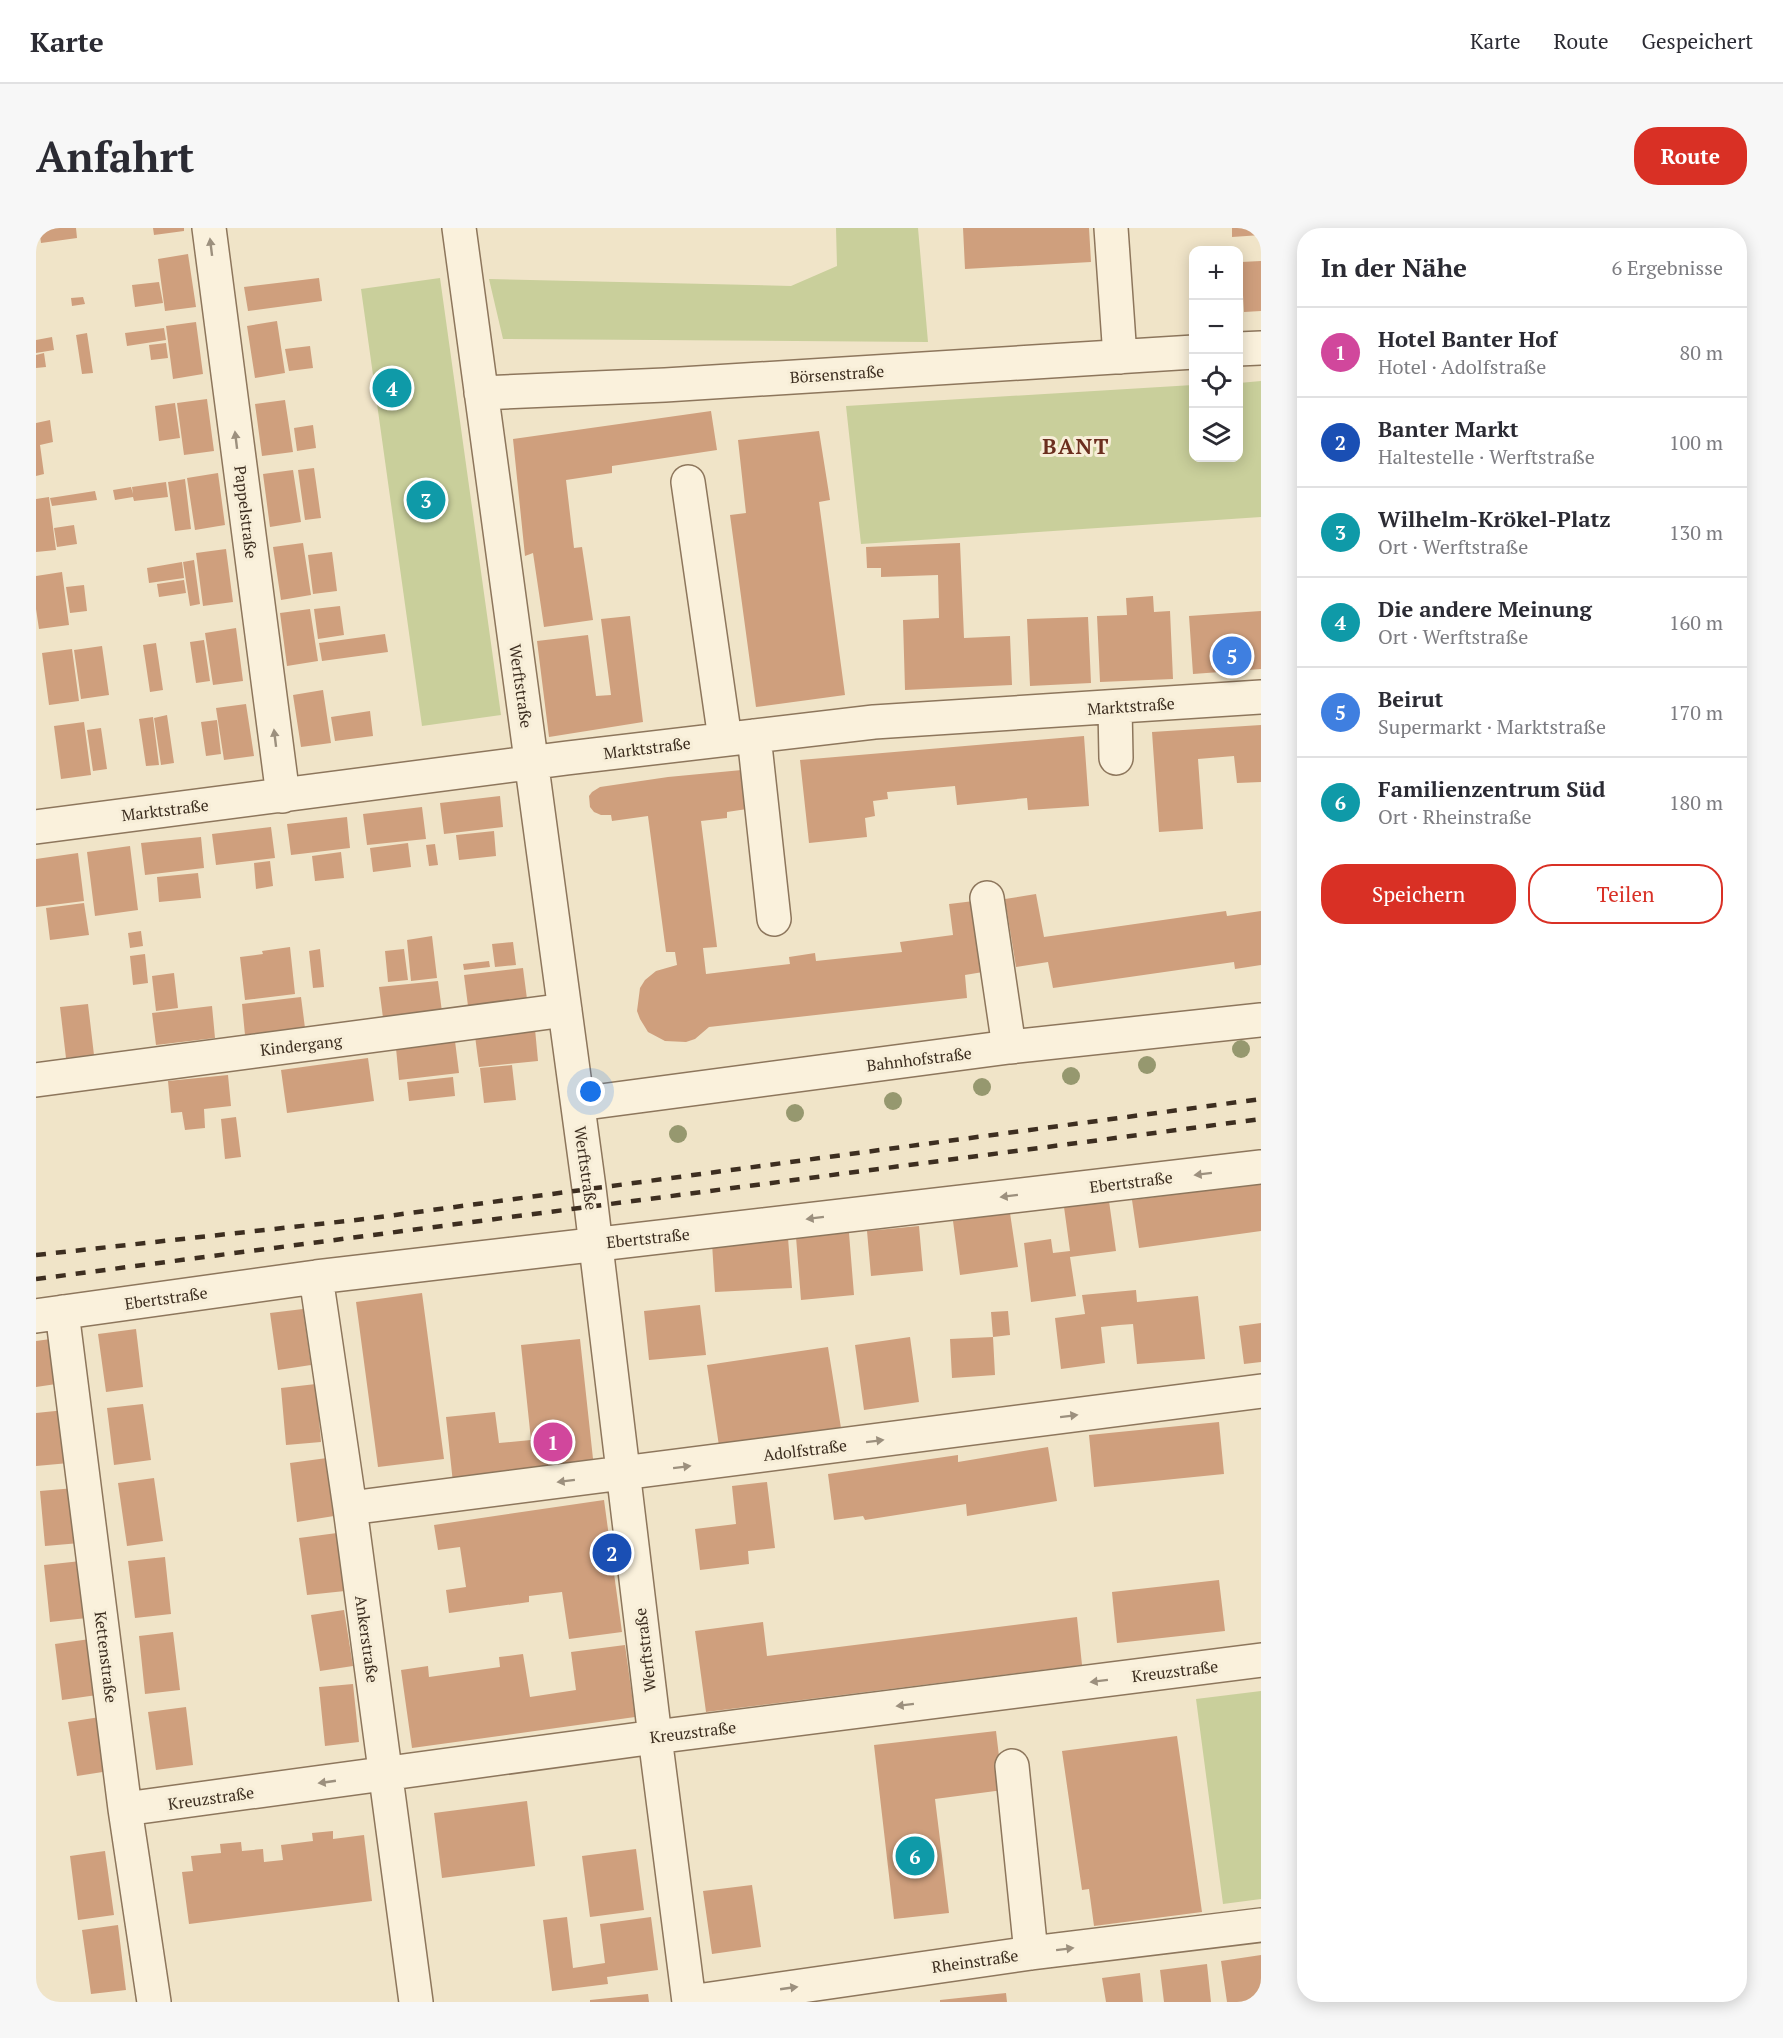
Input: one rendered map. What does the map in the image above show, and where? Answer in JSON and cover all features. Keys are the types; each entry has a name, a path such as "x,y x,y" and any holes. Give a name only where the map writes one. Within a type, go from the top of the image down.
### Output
{"street":[{"name":"Pappelstraße","path":"209,228 282,796"},
{"name":"Werftstraße","path":"459,228 578,1104 689,2002"},
{"path":"1111,228 1120,357"},
{"path":"1243,349 1261,348"},
{"name":"Börsenstraße","path":"481,393 665,385 1189,352"},
{"path":"688,482 774,919"},
{"name":"Marktstraße","path":"37,817 282,796 531,762 874,722 1261,698"},
{"path":"1115,707 1116,758"},
{"path":"987,898 1009,1047"},
{"name":"Kindergang","path":"36,1080 565,1010"},
{"name":"Bahnhofstraße","path":"578,1104 1009,1047 1261,1020"},
{"name":"Ebertstraße","path":"49,1314 316,1277 596,1243 1261,1167"},
{"name":"Ankerstraße","path":"316,1277 350,1508 416,2002"},
{"name":"Kettenstraße","path":"49,1314 154,2002"},
{"name":"Adolfstraße","path":"350,1508 1261,1391"},
{"name":"Kreuzstraße","path":"125,1809 655,1737 1261,1660"},
{"path":"1012,1766 1032,1953"},
{"name":"Rheinstraße","path":"689,2002 1032,1953 1261,1925"}],"green space":[{"path":"836,228 918,228 928,342 503,339 489,279 791,286 837,266"},
{"path":"440,278 501,715 422,726 361,289"},
{"path":"1261,381 1261,517 861,544 846,406 1189,385 1189,462 1243,462 1243,383"},
{"path":"1261,1691 1261,1899 1223,1904 1196,1699"}],"building":[{"path":"39,228 76,228 77,238 41,243"},
{"path":"153,228 184,228 184,231 154,235"},
{"path":"963,228 1089,228 1091,262 965,269"},
{"path":"1232,228 1261,228 1261,235 1232,237"},
{"path":"188,254 196,307 165,311 158,259"},
{"path":"1261,261 1261,311 1244,312 1243,262"},
{"path":"319,278 322,301 248,311 244,287"},
{"path":"159,282 163,303 135,307 132,285"},
{"path":"83,297 85,304 72,306 71,298"},
{"path":"277,321 285,373 255,378 247,326"},
{"path":"196,322 203,374 173,379 166,326"},
{"path":"164,328 166,340 127,346 125,333"},
{"path":"87,333 93,373 82,374 76,335"},
{"path":"52,337 54,350 36,353 36,340"},
{"path":"166,343 168,358 151,360 149,345"},
{"path":"310,346 313,368 289,371 285,349"},
{"path":"44,353 46,367 36,368 36,355"},
{"path":"207,399 214,451 184,455 177,403"},
{"path":"285,400 293,452 262,456 255,404"},
{"path":"175,403 180,438 159,441 155,406"},
{"path":"711,411 717,450 612,466 612,473 566,480 574,548 582,547 593,620 544,627 533,553 525,556 513,439"},
{"path":"50,420 53,442 40,445 44,474 36,476 36,423"},
{"path":"313,425 316,448 297,451 294,428"},
{"path":"819,431 830,500 819,502 845,695 756,707 730,515 746,513 738,440"},
{"path":"314,468 321,518 305,520 298,470"},
{"path":"293,470 301,522 270,527 263,474"},
{"path":"218,473 225,525 195,530 187,478"},
{"path":"185,479 191,529 175,531 168,482"},
{"path":"166,482 168,497 134,501 133,497 115,500 113,490 131,487 133,494 132,487"},
{"path":"95,491 97,500 52,506 50,498"},
{"path":"49,497 56,550 36,552 36,499"},
{"path":"74,525 77,544 57,547 54,528"},
{"path":"303,543 311,595 281,600 273,547"},
{"path":"960,543 964,638 1010,636 1012,685 905,690 903,620 939,618 938,575 881,577 881,568 867,568 866,547"},
{"path":"226,549 233,602 203,606 196,553"},
{"path":"332,552 337,591 313,594 308,555"},
{"path":"194,560 200,604 190,606 183,562"},
{"path":"182,562 184,578 149,583 147,568"},
{"path":"62,572 69,625 39,629 36,609 36,576"},
{"path":"184,580 186,593 159,597 157,584"},
{"path":"84,585 87,611 70,613 66,587"},
{"path":"1153,596 1154,612 1170,611 1173,679 1100,682 1097,616 1127,615 1126,598"},
{"path":"340,606 344,635 318,639 314,609"},
{"path":"310,609 318,661 287,666 280,613"},
{"path":"1261,611 1261,669 1193,674 1189,616"},
{"path":"630,616 643,722 549,737 537,641 588,635 596,696 611,695 601,619"},
{"path":"1088,617 1091,683 1030,686 1027,619"},
{"path":"236,628 243,681 213,685 205,633"},
{"path":"385,634 388,652 322,661 319,643"},
{"path":"204,640 210,681 196,683 190,642"},
{"path":"156,643 163,690 150,692 143,645"},
{"path":"102,646 109,695 81,699 74,650"},
{"path":"72,649 79,701 49,705 42,653"},
{"path":"323,690 331,743 301,747 293,695"},
{"path":"246,704 254,756 224,760 216,708"},
{"path":"370,711 373,736 335,741 331,717"},
{"path":"167,715 174,763 161,765 154,718"},
{"path":"153,717 159,765 146,766 139,719"},
{"path":"217,720 221,754 206,756 201,722"},
{"path":"84,722 91,775 61,779 54,726"},
{"path":"1261,725 1261,782 1237,783 1234,756 1198,759 1203,829 1159,832 1152,732"},
{"path":"101,728 107,769 93,771 87,730"},
{"path":"1084,736 1089,806 1028,810 1027,798 957,805 955,786 887,792 888,799 873,801 875,816 865,818 867,837 809,843 800,760"},
{"path":"742,770 747,809 727,812 727,818 701,821 717,947 703,948 706,974 790,964 789,957 815,953 816,961 902,952 900,942 953,935 949,904 974,901 983,972 965,975 967,998 709,1027 695,1039 686,1042 665,1041 648,1032 637,1011 640,988 645,980 656,971 677,965 675,952 666,952 648,816 612,821 611,815 594,812 590,807 589,796 600,787 668,777"},
{"path":"500,796 503,827 444,834 440,803"},
{"path":"422,807 426,839 367,845 363,814"},
{"path":"347,817 350,848 291,855 287,824"},
{"path":"271,827 275,858 216,865 212,834"},
{"path":"494,831 496,856 459,860 456,835"},
{"path":"201,837 204,868 145,875 141,843"},
{"path":"408,843 411,867 373,872 370,848"},
{"path":"435,844 438,865 429,866 426,845"},
{"path":"130,846 138,910 95,916 87,852"},
{"path":"341,852 344,878 315,881 312,856"},
{"path":"78,853 84,901 36,907 36,859"},
{"path":"270,861 273,886 256,889 254,863"},
{"path":"198,873 201,898 159,902 157,877"},
{"path":"1036,894 1044,937 1226,911 1227,916 1261,911 1261,965 1235,969 1234,962 1053,988 1048,962 1016,967 1005,899"},
{"path":"84,903 89,935 50,940 46,908"},
{"path":"141,931 143,946 130,948 128,933"},
{"path":"432,936 437,978 411,981 407,940"},
{"path":"513,942 516,965 495,967 492,944"},
{"path":"290,947 295,994 245,1000 240,957"},
{"path":"320,949 324,987 313,988 309,951"},
{"path":"404,949 408,980 388,982 385,951"},
{"path":"145,954 148,983 133,985 130,956"},
{"path":"489,961 490,967 464,970 463,964"},
{"path":"523,968 527,999 468,1006 464,975"},
{"path":"174,973 178,1008 156,1011 152,976"},
{"path":"438,981 442,1012 383,1018 379,987"},
{"path":"301,997 305,1028 245,1035 242,1004"},
{"path":"88,1004 94,1055 66,1058 60,1007"},
{"path":"212,1006 215,1038 156,1045 152,1013"},
{"path":"535,1029 538,1061 479,1067 475,1036"},
{"path":"455,1041 459,1073 399,1080 396,1048"},
{"path":"368,1058 374,1101 287,1113 281,1070"},
{"path":"512,1065 516,1100 484,1103 480,1068"},
{"path":"228,1075 231,1106 204,1109 205,1128 185,1130 182,1112 171,1113 168,1081"},
{"path":"453,1077 455,1096 409,1101 407,1082"},
{"path":"236,1117 241,1157 225,1159 221,1119"},
{"path":"1261,1183 1261,1231 1139,1248 1132,1200"},
{"path":"1109,1201 1116,1251 1070,1257 1076,1296 1031,1302 1024,1243 1051,1239 1053,1253 1070,1251 1064,1207"},
{"path":"1010,1213 1018,1267 960,1275 953,1221"},
{"path":"919,1226 923,1271 871,1276 867,1231"},
{"path":"849,1233 854,1295 801,1300 796,1237"},
{"path":"788,1238 792,1288 715,1292 712,1243"},
{"path":"1136,1290 1137,1302 1198,1296 1205,1359 1137,1364 1133,1324 1101,1327 1105,1363 1061,1369 1055,1318 1085,1314 1082,1295"},
{"path":"422,1293 444,1459 378,1467 356,1302"},
{"path":"700,1305 706,1355 649,1360 644,1311"},
{"path":"303,1309 311,1365 278,1370 270,1313"},
{"path":"1008,1311 1010,1335 993,1337 991,1312"},
{"path":"1261,1323 1261,1362 1244,1364 1239,1326"},
{"path":"136,1329 143,1387 106,1392 98,1334"},
{"path":"910,1337 919,1402 864,1410 855,1345"},
{"path":"993,1337 995,1375 952,1378 950,1339"},
{"path":"58,1338 63,1383 36,1387 36,1341"},
{"path":"580,1339 594,1468 453,1483 446,1417 495,1412 499,1443 531,1440 521,1345"},
{"path":"828,1347 841,1428 719,1446 707,1365"},
{"path":"316,1384 321,1442 286,1445 281,1388"},
{"path":"143,1404 151,1460 114,1465 107,1408"},
{"path":"65,1410 69,1463 36,1466 36,1413"},
{"path":"1219,1422 1224,1474 1094,1487 1089,1435"},
{"path":"1048,1447 1057,1501 967,1516 966,1504 865,1520 863,1516 834,1520 828,1474 958,1455 958,1462"},
{"path":"327,1458 334,1516 297,1522 290,1463"},
{"path":"154,1478 163,1541 127,1546 118,1483"},
{"path":"767,1482 775,1548 748,1551 749,1564 700,1570 695,1529 736,1524 732,1486"},
{"path":"75,1488 80,1543 45,1546 40,1491"},
{"path":"604,1500 622,1632 569,1639 562,1592 529,1596 529,1602 449,1613 446,1590 466,1587 460,1547 438,1550 434,1525"},
{"path":"337,1533 345,1591 307,1595 299,1538"},
{"path":"165,1557 171,1614 135,1618 128,1561"},
{"path":"81,1561 87,1618 50,1622 44,1565"},
{"path":"1219,1580 1225,1631 1117,1643 1112,1592"},
{"path":"344,1610 353,1666 320,1671 311,1615"},
{"path":"1077,1617 1082,1665 706,1712 695,1631 763,1622 767,1656"},
{"path":"173,1632 180,1690 145,1694 139,1636"},
{"path":"90,1639 97,1695 62,1700 55,1644"},
{"path":"625,1645 635,1717 412,1748 401,1670 428,1666 429,1677 500,1667 499,1657 523,1654 530,1697 576,1690 571,1652"},
{"path":"353,1684 359,1742 325,1746 319,1687"},
{"path":"186,1707 193,1765 156,1770 148,1712"},
{"path":"100,1717 109,1771 77,1776 68,1722"},
{"path":"996,1731 1003,1790 935,1799 949,1913 894,1919 874,1745"},
{"path":"1177,1736 1202,1912 1094,1926 1089,1889 1082,1890 1062,1751"},
{"path":"527,1801 535,1866 442,1878 434,1813"},
{"path":"333,1831 333,1839 364,1835 372,1901 189,1924 182,1872 193,1871 191,1856 221,1853 220,1844 241,1842 242,1851 263,1849 264,1862 283,1860 281,1845 313,1841 312,1833"},
{"path":"636,1849 644,1910 590,1917 582,1856"},
{"path":"105,1851 114,1915 78,1920 70,1856"},
{"path":"752,1885 761,1947 712,1954 703,1891"},
{"path":"567,1917 573,1968 605,1963 600,1924 651,1917 658,1970 607,1977 608,1984 552,1991 543,1920"},
{"path":"118,1925 126,1990 91,1994 82,1930"},
{"path":"1261,1955 1261,2002 1227,2002 1221,1961"},
{"path":"1207,1964 1211,2002 1164,2002 1160,1970"},
{"path":"1140,1973 1143,2002 1106,2002 1102,1978"},
{"path":"1006,1993 1007,2002 940,2002 940,2000"},
{"path":"648,1994 649,2002 590,2002 590,2000"}],"railway":[{"path":"36,1255 365,1219 1261,1099"},
{"path":"36,1279 1261,1119"}],"place":[{"name":"Die andere Meinung","path":"392,388"},
{"name":"Wilhelm-Krökel-Platz","path":"426,500"},
{"name":"Beirut","path":"1232,656"},
{"name":"Hotel Banter Hof","path":"553,1442"},
{"name":"Banter Markt","path":"612,1553"},
{"name":"Familienzentrum Süd","path":"915,1856"}],"district":[{"name":"BANT","path":"1076,446"}]}
